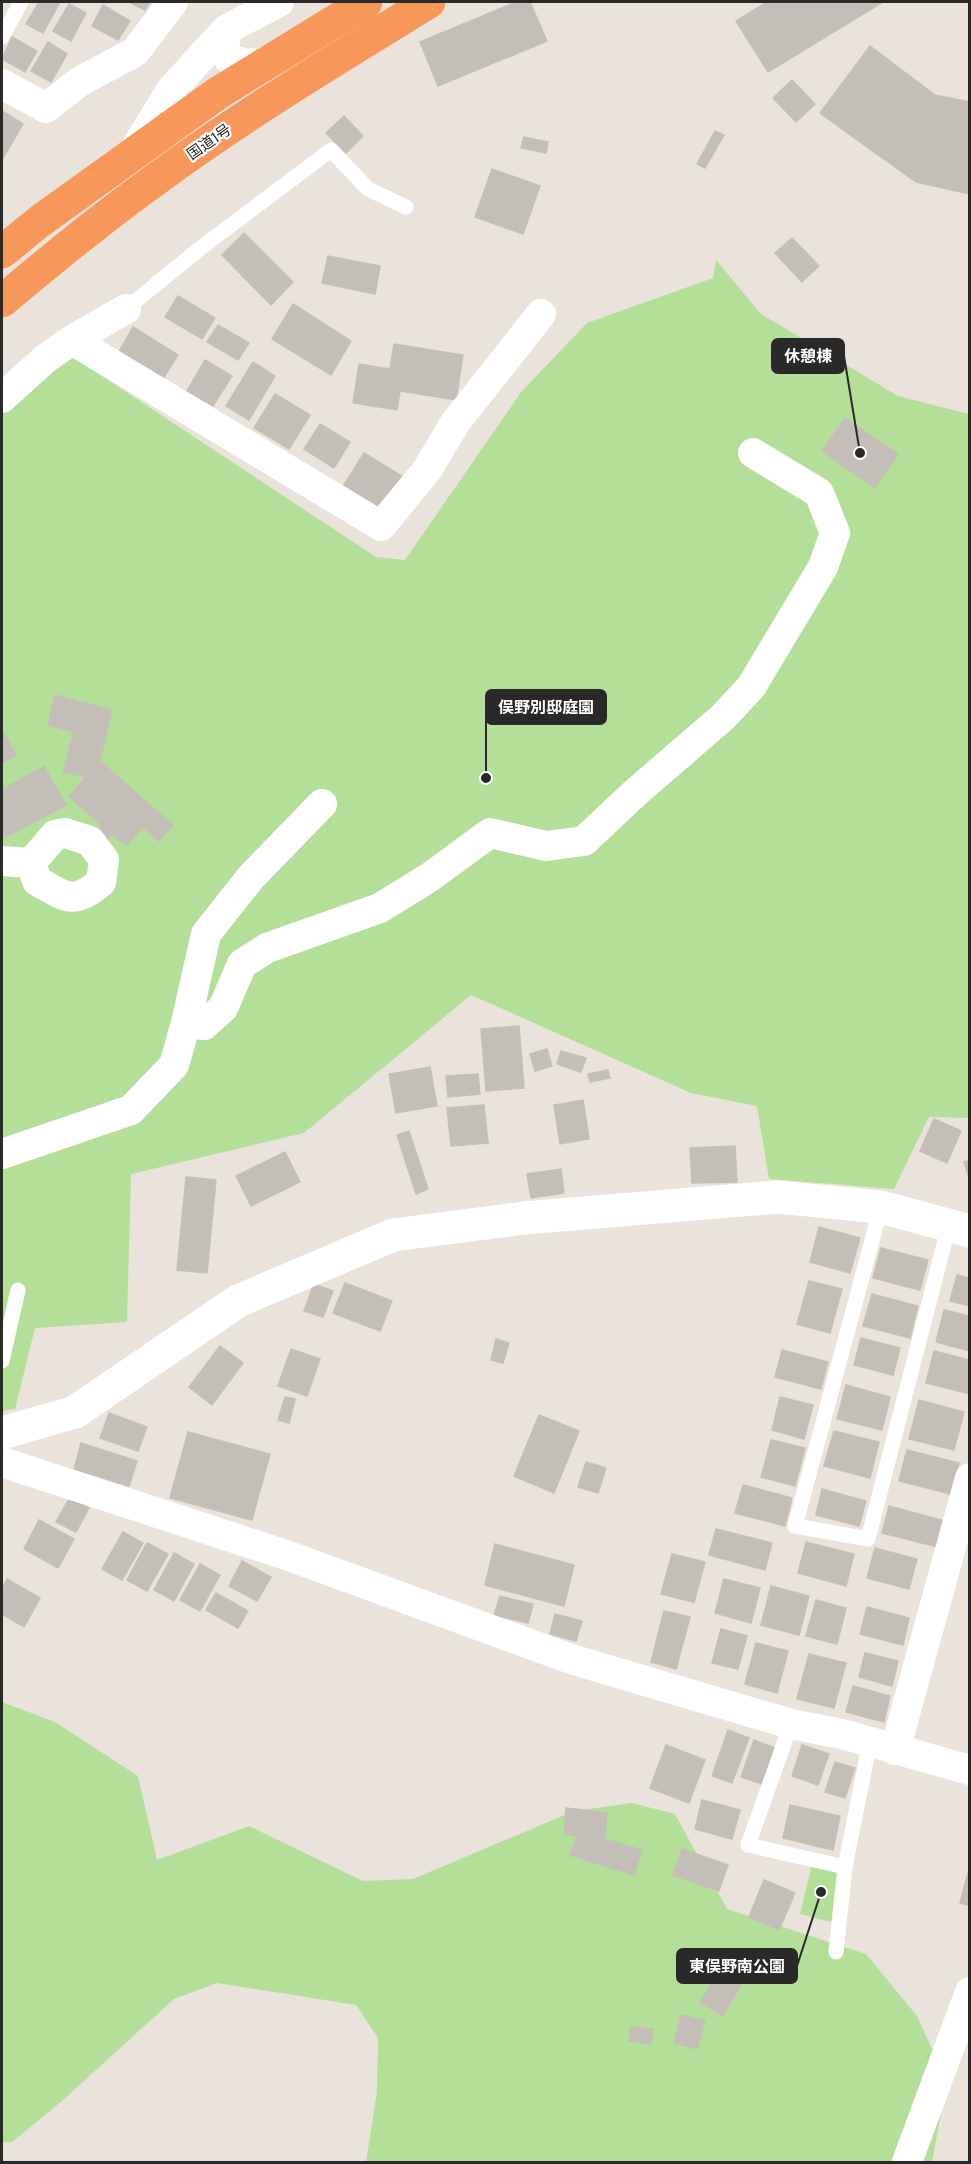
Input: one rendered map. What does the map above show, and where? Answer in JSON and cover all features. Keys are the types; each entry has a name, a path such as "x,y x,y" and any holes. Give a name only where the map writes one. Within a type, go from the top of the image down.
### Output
{"highway":[{"path":"2,252 40,221 218,93 366,2"},
{"name":"国道1号","path":"2,301 69,245 165,172 243,119 429,2"}],"street":[{"path":"2,84 46,108 79,82 135,52 173,2"},
{"path":"131,156 171,90 227,29 279,2"},
{"path":"227,29 224,46 229,59 247,64 268,62"},
{"path":"2,398 45,360 72,340 126,309"},
{"path":"72,340 381,526 427,470 454,423 541,314"},
{"path":"186,1023 204,1025 223,1008 242,964 267,948 380,908 430,877 490,833 546,846 584,840 723,717 751,687 784,634 823,567 835,533 819,493 753,453"},
{"path":"2,1154 131,1110 174,1065 207,934 251,877 322,804"},
{"path":"2,861 31,863"},
{"path":"2,1433 75,1412 238,1301 393,1235 524,1218 778,1197 881,1207 959,1228"},
{"path":"2,1462 290,1556 571,1659 791,1724 842,1734 969,1770"},
{"path":"883,1746 969,1478"},
{"path":"907,2163 969,1992"}],"lane":[{"path":"2,37 21,2"},
{"path":"126,309 198,250 331,150 368,189 406,207"},
{"path":"881,1207 795,1526 868,1539 959,1228"},
{"path":"2,1360 18,1290"},
{"path":"791,1724 748,1845 845,1867"},
{"path":"836,1952 845,1867 883,1746"}],"green space":[{"path":"716,260 761,314 898,396 969,414 969,1118 929,1117 894,1189 769,1179 757,1106 691,1093 471,995 304,1133 131,1174 127,1322 35,1328 15,1409 2,1411 2,407 70,355 376,557 405,560 522,391 587,323 713,278"},
{"path":"2,1702 55,1722 138,1776 157,1860 249,1826 363,1881 413,1879 574,1811 632,1803 675,1814 727,1909 866,1954 917,2016 947,2082 932,2162 366,2162 377,2092 378,2038 356,2005 217,1983 174,1999 63,2100 12,2142 2,2142"},
{"path":"812,1864 842,1871 831,1922 800,1914"}],"building":[{"path":"39,2 60,2 43,33 26,24"},
{"path":"129,2 150,2 145,10"},
{"path":"516,2 530,2 547,41 438,86 420,42"},
{"path":"767,2 883,2 768,72 736,21"},
{"path":"69,4 86,13 71,41 53,31"},
{"path":"103,5 130,21 118,40 92,26"},
{"path":"12,37 37,51 25,72 2,59"},
{"path":"48,42 67,54 51,82 31,71"},
{"path":"870,46 935,95 970,102 970,194 916,182 820,113"},
{"path":"792,80 815,104 796,122 773,98"},
{"path":"4,112 23,124 3,158 2,116"},
{"path":"344,116 363,136 346,153 326,133"},
{"path":"715,131 724,135 705,168 697,164"},
{"path":"524,137 548,142 546,153 521,148"},
{"path":"492,169 540,186 523,234 475,217"},
{"path":"244,233 293,282 271,305 222,255"},
{"path":"792,238 819,266 802,282 775,253"},
{"path":"328,256 380,266 375,294 322,283"},
{"path":"178,296 215,318 202,339 165,317"},
{"path":"293,304 351,341 331,375 272,339"},
{"path":"218,325 249,343 238,360 207,342"},
{"path":"133,327 178,355 161,382 117,355"},
{"path":"394,344 463,355 456,400 400,391 397,410 353,403 359,364 390,369"},
{"path":"205,360 232,376 213,406 187,391"},
{"path":"253,362 275,376 249,420 226,406"},
{"path":"275,394 310,415 289,449 254,428"},
{"path":"845,418 898,454 875,488 822,451"},
{"path":"320,424 350,442 334,468 304,449"},
{"path":"364,453 405,478 386,511 344,485"},
{"path":"55,695 112,710 100,761 173,825 159,841 143,827 126,846 112,834 95,853 85,844 101,825 69,796 86,777 63,772 74,732 48,725"},
{"path":"4,734 16,755 2,763 2,736"},
{"path":"44,766 66,805 6,837 2,829 2,790"},
{"path":"519,1026 524,1088 486,1091 481,1029"},
{"path":"547,1049 552,1066 535,1071 530,1054"},
{"path":"561,1051 586,1058 581,1072 557,1064"},
{"path":"430,1067 437,1106 396,1113 389,1074"},
{"path":"608,1070 610,1078 590,1082 588,1074"},
{"path":"478,1074 480,1094 448,1097 446,1076"},
{"path":"583,1100 589,1139 560,1144 554,1105"},
{"path":"484,1105 488,1143 451,1146 447,1108"},
{"path":"934,1119 961,1131 947,1163 920,1151"},
{"path":"409,1131 428,1189 416,1194 397,1135"},
{"path":"735,1146 737,1182 692,1183 690,1148"},
{"path":"285,1152 300,1182 251,1206 236,1176"},
{"path":"970,1160 970,1181 964,1162"},
{"path":"561,1169 564,1193 531,1198 527,1174"},
{"path":"186,1177 216,1180 207,1273 177,1270"},
{"path":"819,1227 860,1238 850,1273 810,1262"},
{"path":"881,1248 928,1260 920,1290 873,1278"},
{"path":"957,1275 970,1278 970,1306 950,1301"},
{"path":"809,1281 842,1289 830,1333 797,1324"},
{"path":"345,1283 392,1301 380,1331 333,1313"},
{"path":"314,1284 333,1291 323,1317 304,1311"},
{"path":"872,1294 918,1306 910,1338 863,1326"},
{"path":"944,1310 970,1316 970,1351 936,1342"},
{"path":"861,1338 900,1348 893,1375 854,1365"},
{"path":"496,1339 509,1343 503,1363 491,1360"},
{"path":"220,1346 243,1363 212,1405 189,1387"},
{"path":"291,1349 320,1359 307,1396 278,1386"},
{"path":"782,1350 828,1362 821,1389 775,1377"},
{"path":"934,1351 970,1360 970,1394 926,1383"},
{"path":"846,1385 890,1397 882,1430 837,1419"},
{"path":"285,1397 295,1399 289,1423 278,1420"},
{"path":"780,1397 813,1405 804,1439 772,1430"},
{"path":"919,1400 964,1412 954,1450 909,1439"},
{"path":"109,1413 147,1427 138,1451 100,1438"},
{"path":"539,1415 579,1431 554,1493 514,1476"},
{"path":"834,1431 879,1442 870,1478 824,1466"},
{"path":"188,1432 270,1454 252,1520 170,1498"},
{"path":"771,1440 805,1448 795,1486 761,1477"},
{"path":"81,1443 137,1461 129,1486 74,1469"},
{"path":"907,1450 959,1463 951,1494 899,1481"},
{"path":"586,1462 606,1468 598,1493 578,1487"},
{"path":"743,1485 792,1498 785,1526 735,1513"},
{"path":"822,1489 866,1501 859,1526 816,1515"},
{"path":"70,1497 89,1508 76,1532 56,1522"},
{"path":"889,1506 945,1521 938,1547 882,1533"},
{"path":"39,1520 74,1539 58,1568 24,1549"},
{"path":"716,1529 772,1543 765,1570 709,1555"},
{"path":"123,1532 143,1543 122,1580 102,1569"},
{"path":"806,1542 854,1554 846,1586 798,1573"},
{"path":"147,1543 168,1554 147,1591 127,1580"},
{"path":"495,1544 574,1565 564,1606 485,1585"},
{"path":"875,1548 917,1559 909,1589 867,1578"},
{"path":"174,1553 194,1564 174,1601 154,1590"},
{"path":"672,1554 705,1562 694,1602 661,1594"},
{"path":"242,1561 271,1577 257,1601 229,1586"},
{"path":"200,1564 220,1575 200,1611 180,1600"},
{"path":"7,1579 40,1598 24,1627 2,1614 2,1589"},
{"path":"724,1579 760,1588 751,1623 715,1613"},
{"path":"771,1586 809,1596 799,1635 761,1625"},
{"path":"216,1593 248,1611 238,1628 206,1610"},
{"path":"500,1596 533,1604 528,1623 494,1615"},
{"path":"816,1600 846,1608 837,1644 806,1636"},
{"path":"867,1607 909,1618 903,1645 860,1634"},
{"path":"664,1611 690,1617 676,1669 651,1662"},
{"path":"555,1614 582,1621 576,1641 550,1634"},
{"path":"721,1629 747,1636 738,1669 712,1663"},
{"path":"756,1643 788,1651 777,1693 745,1684"},
{"path":"865,1653 898,1661 892,1686 859,1677"},
{"path":"809,1654 846,1663 834,1708 797,1699"},
{"path":"853,1686 890,1696 884,1722 846,1712"},
{"path":"728,1730 749,1738 732,1783 712,1776"},
{"path":"754,1740 775,1748 762,1784 741,1777"},
{"path":"666,1745 705,1760 689,1803 650,1788"},
{"path":"802,1745 829,1754 818,1785 792,1776"},
{"path":"835,1762 855,1768 845,1798 825,1792"},
{"path":"702,1800 740,1810 732,1839 695,1829"},
{"path":"790,1805 840,1816 833,1850 783,1838"},
{"path":"566,1808 607,1813 605,1839 642,1850 634,1875 570,1855 577,1836 564,1834"},
{"path":"682,1849 728,1865 719,1891 673,1875"},
{"path":"968,1873 970,1874 970,1906 960,1903"},
{"path":"764,1880 795,1893 779,1930 749,1917"},
{"path":"719,1970 742,1983 723,2016 700,2002"},
{"path":"681,2015 705,2021 697,2049 674,2043"},
{"path":"631,2027 653,2029 651,2044 629,2041"}],"place":[{"name":"休憩棟","path":"860,453"},
{"name":"俣野別邸庭園","path":"486,778"},
{"name":"東俣野南公園","path":"821,1892"}]}
